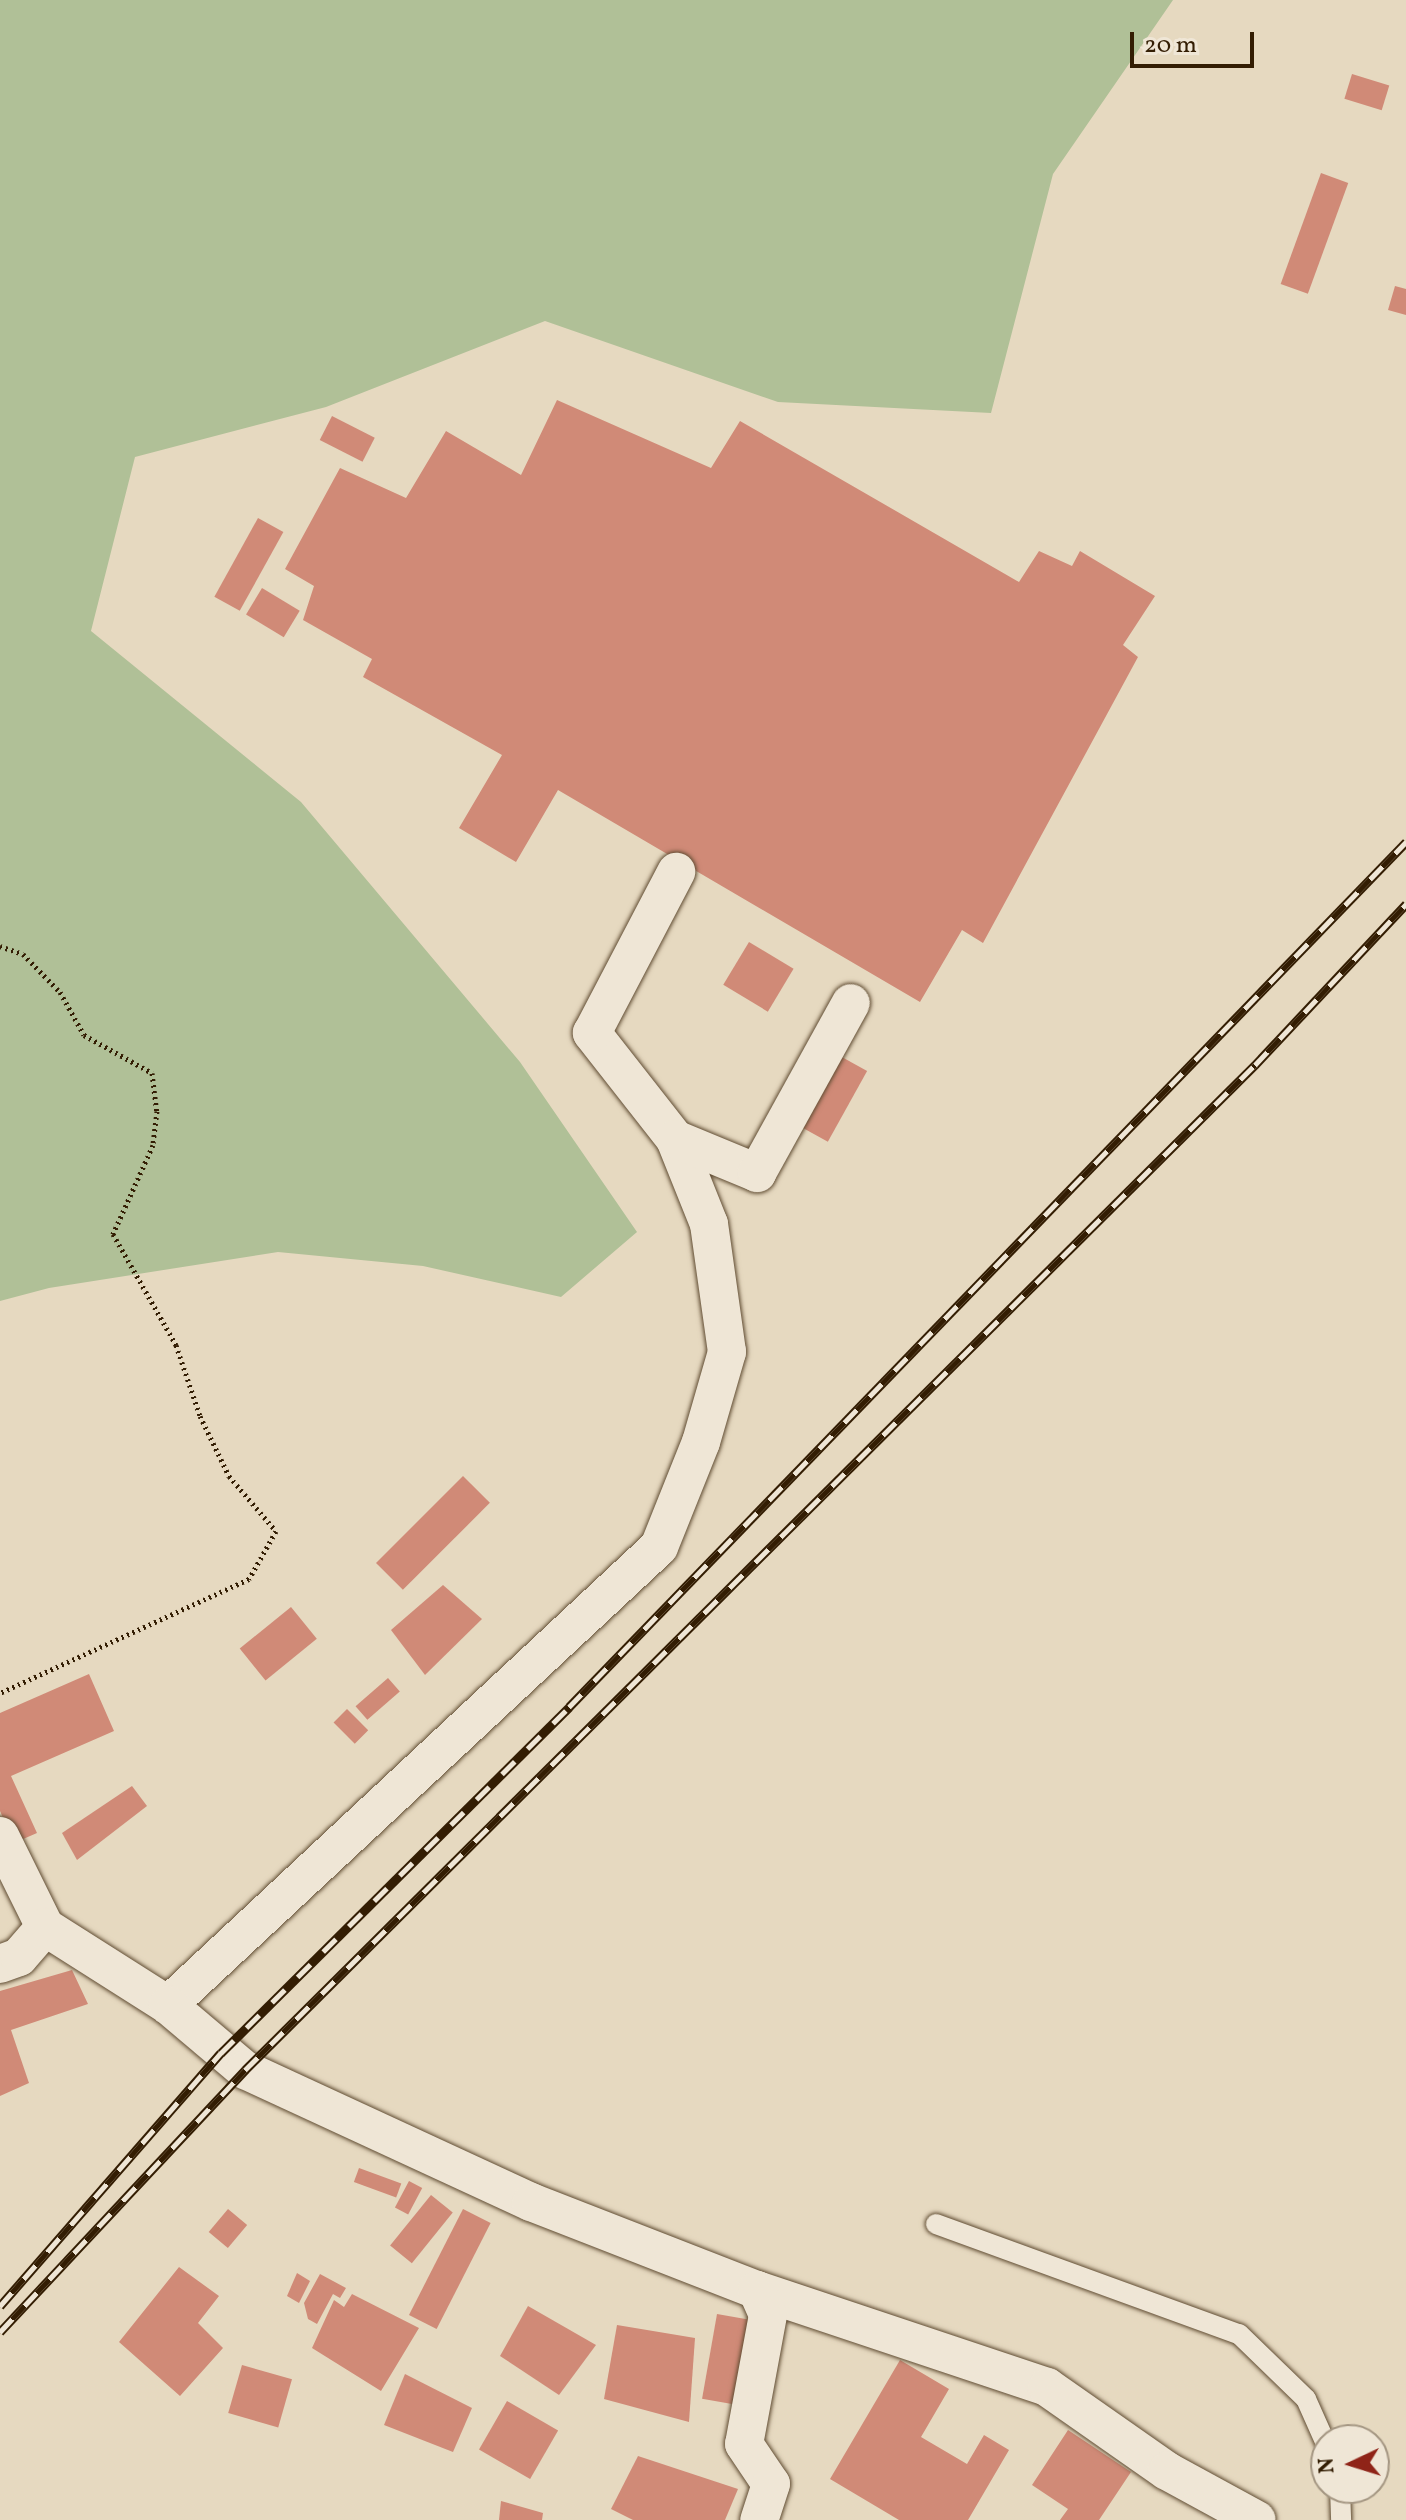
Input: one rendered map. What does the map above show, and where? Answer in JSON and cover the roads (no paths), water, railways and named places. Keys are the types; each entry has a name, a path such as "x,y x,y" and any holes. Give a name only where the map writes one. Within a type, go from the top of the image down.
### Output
{"street":[{"path":"168,2005 659,1547 701,1442 727,1352 709,1224 675,1139 592,1033 676,872"},
{"path":"675,1139 757,1173 851,1003"},
{"path":"0,1836 45,1927 168,2005 245,2070 531,2202 757,2290 1047,2387 1167,2471 1257,2520"},
{"path":"0,1964 19,1957 45,1927"},
{"path":"757,2290 768,2315 744,2444 771,2484 759,2520"}],"lane":[{"path":"936,2224 1239,2334 1306,2399 1317,2424"}],"railway":[{"path":"0,2306 221,2053 569,1707 1406,842"},
{"path":"0,2332 245,2070 1255,1065 1406,904"}]}
